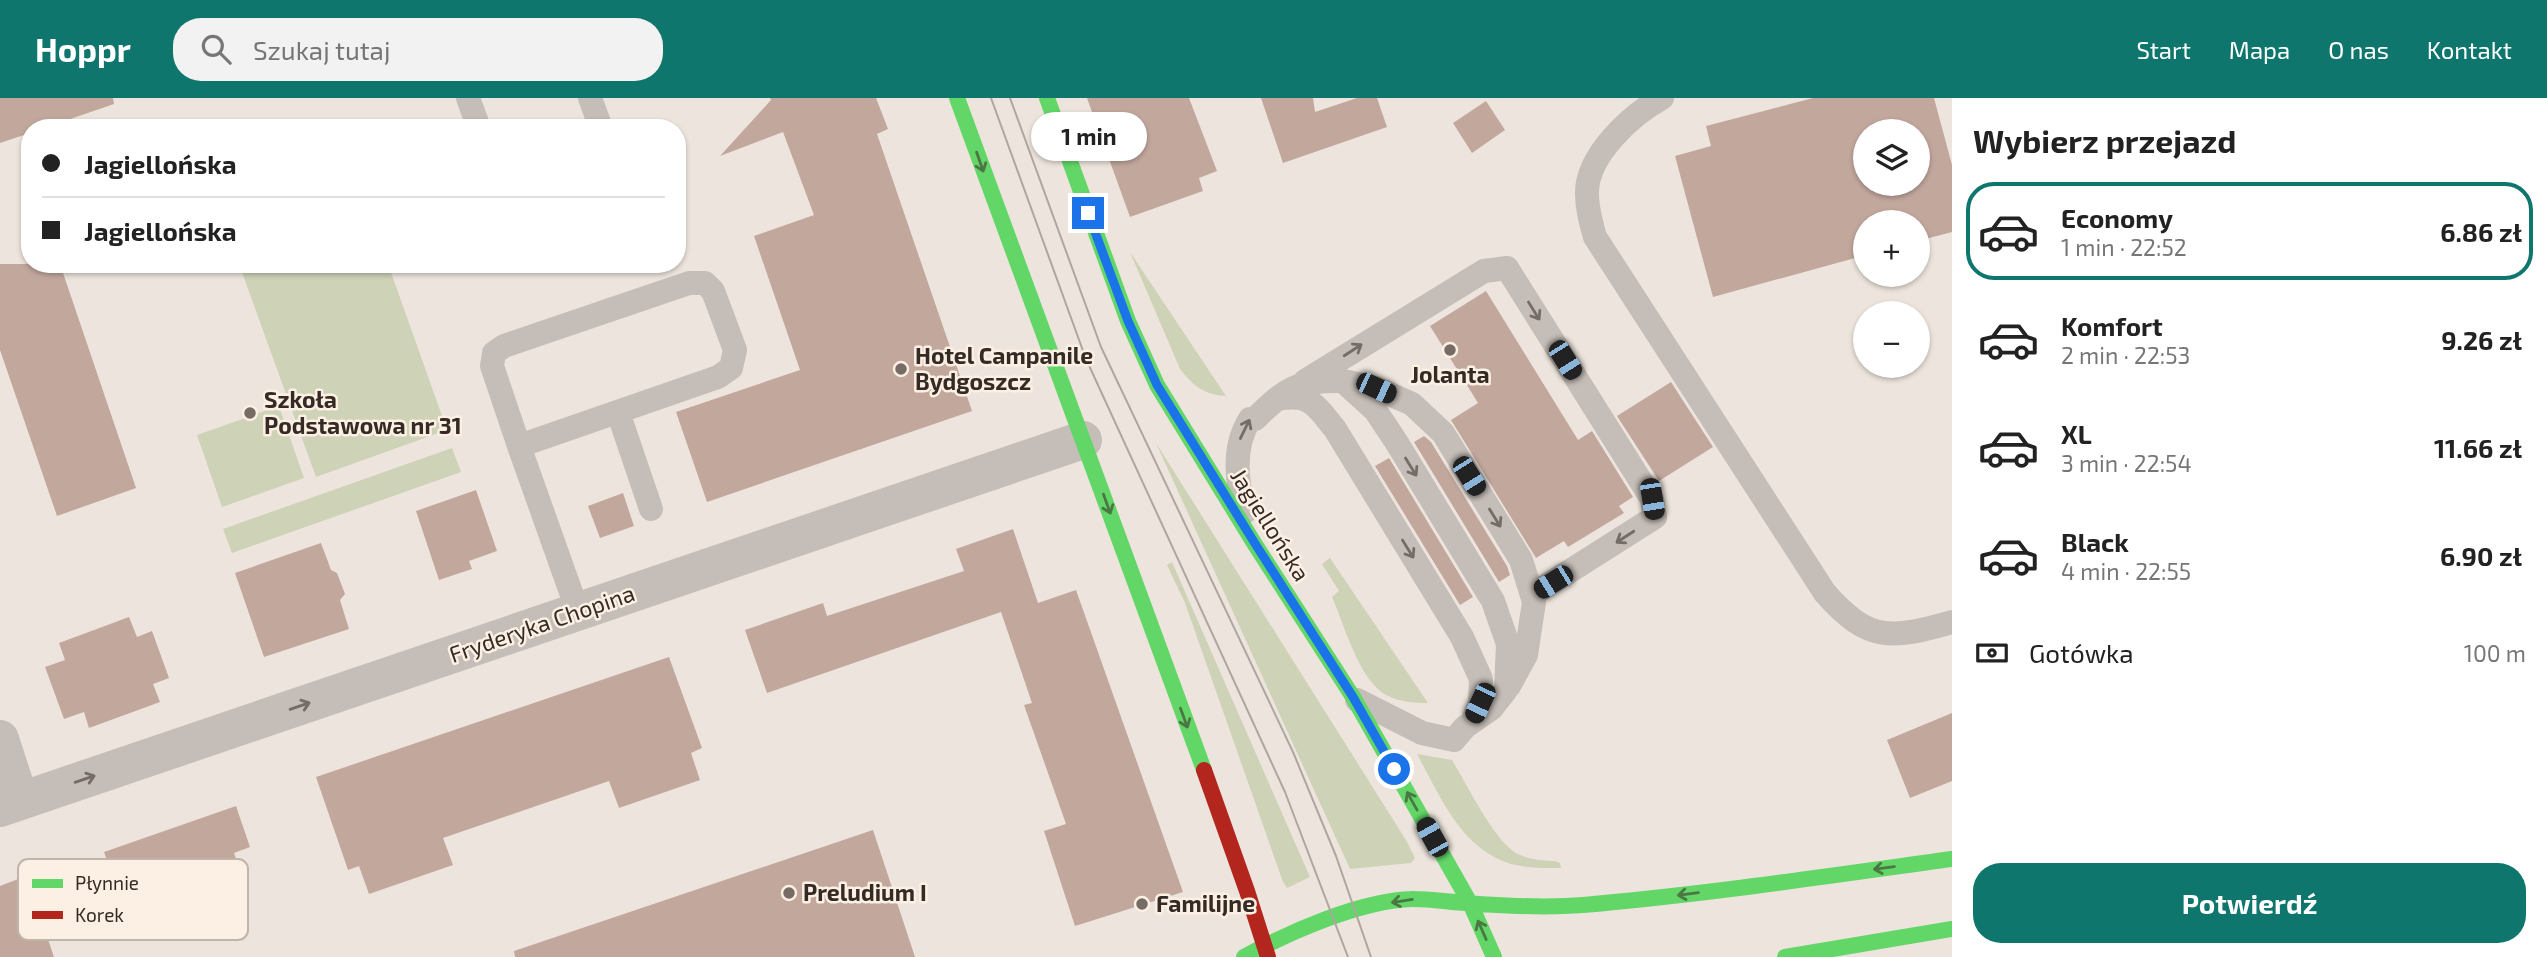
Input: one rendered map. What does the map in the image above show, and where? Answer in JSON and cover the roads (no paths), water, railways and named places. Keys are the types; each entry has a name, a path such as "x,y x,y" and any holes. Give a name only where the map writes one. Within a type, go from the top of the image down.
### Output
{"main road":[{"path":"957,98 1266,951"},
{"name":"Jagiellońska","path":"1047,98 1128,321 1157,385 1353,697 1470,903 1494,957"},
{"path":"1244,957 1266,951 1334,916 1355,909 1412,899 1580,905 1756,886 1952,859"},
{"path":"1785,957 1952,929"}],"street":[{"name":"Fryderyka Chopina","path":"10,804 1083,440"},
{"path":"0,739 10,804"}],"lane":[{"path":"468,98 476,119"},
{"path":"590,98 598,119"},
{"path":"1662,98 1634,115 1625,124 1593,168 1586,192 1595,237 1825,593 1845,616 1875,632 1898,634 1909,634 1952,622"},
{"path":"1254,542 1239,492 1237,450 1250,419 1255,419 1274,400 1484,271 1507,268 1652,499 1655,517 1532,595"},
{"path":"519,446 718,377 732,368 735,350 713,291 705,283 689,283 504,346 494,353 492,366 519,446 578,612"},
{"path":"1296,387 1314,381 1343,381 1376,388 1412,404 1443,433 1521,560 1534,602 1526,655 1506,690 1490,709 1454,740 1422,733 1353,697"},
{"path":"1343,381 1375,410 1493,601 1508,644 1506,690"},
{"path":"1274,400 1295,396 1313,402 1335,429 1462,637 1481,679 1480,703 1472,722"},
{"path":"618,412 651,509"}],"tram line":[{"path":"991,98 1086,359 1285,792 1348,957"},
{"path":"1010,98 1101,347 1293,752 1336,856 1371,957"}],"place":[{"name":"Jolanta","path":"1450,350"},
{"name":"Hotel Campanile Bydgoszcz","path":"901,369"},
{"name":"Szkoła Podstawowa nr 31","path":"250,413"},
{"name":"Preludium I","path":"789,893"},
{"name":"Familijne","path":"1142,904"}]}
